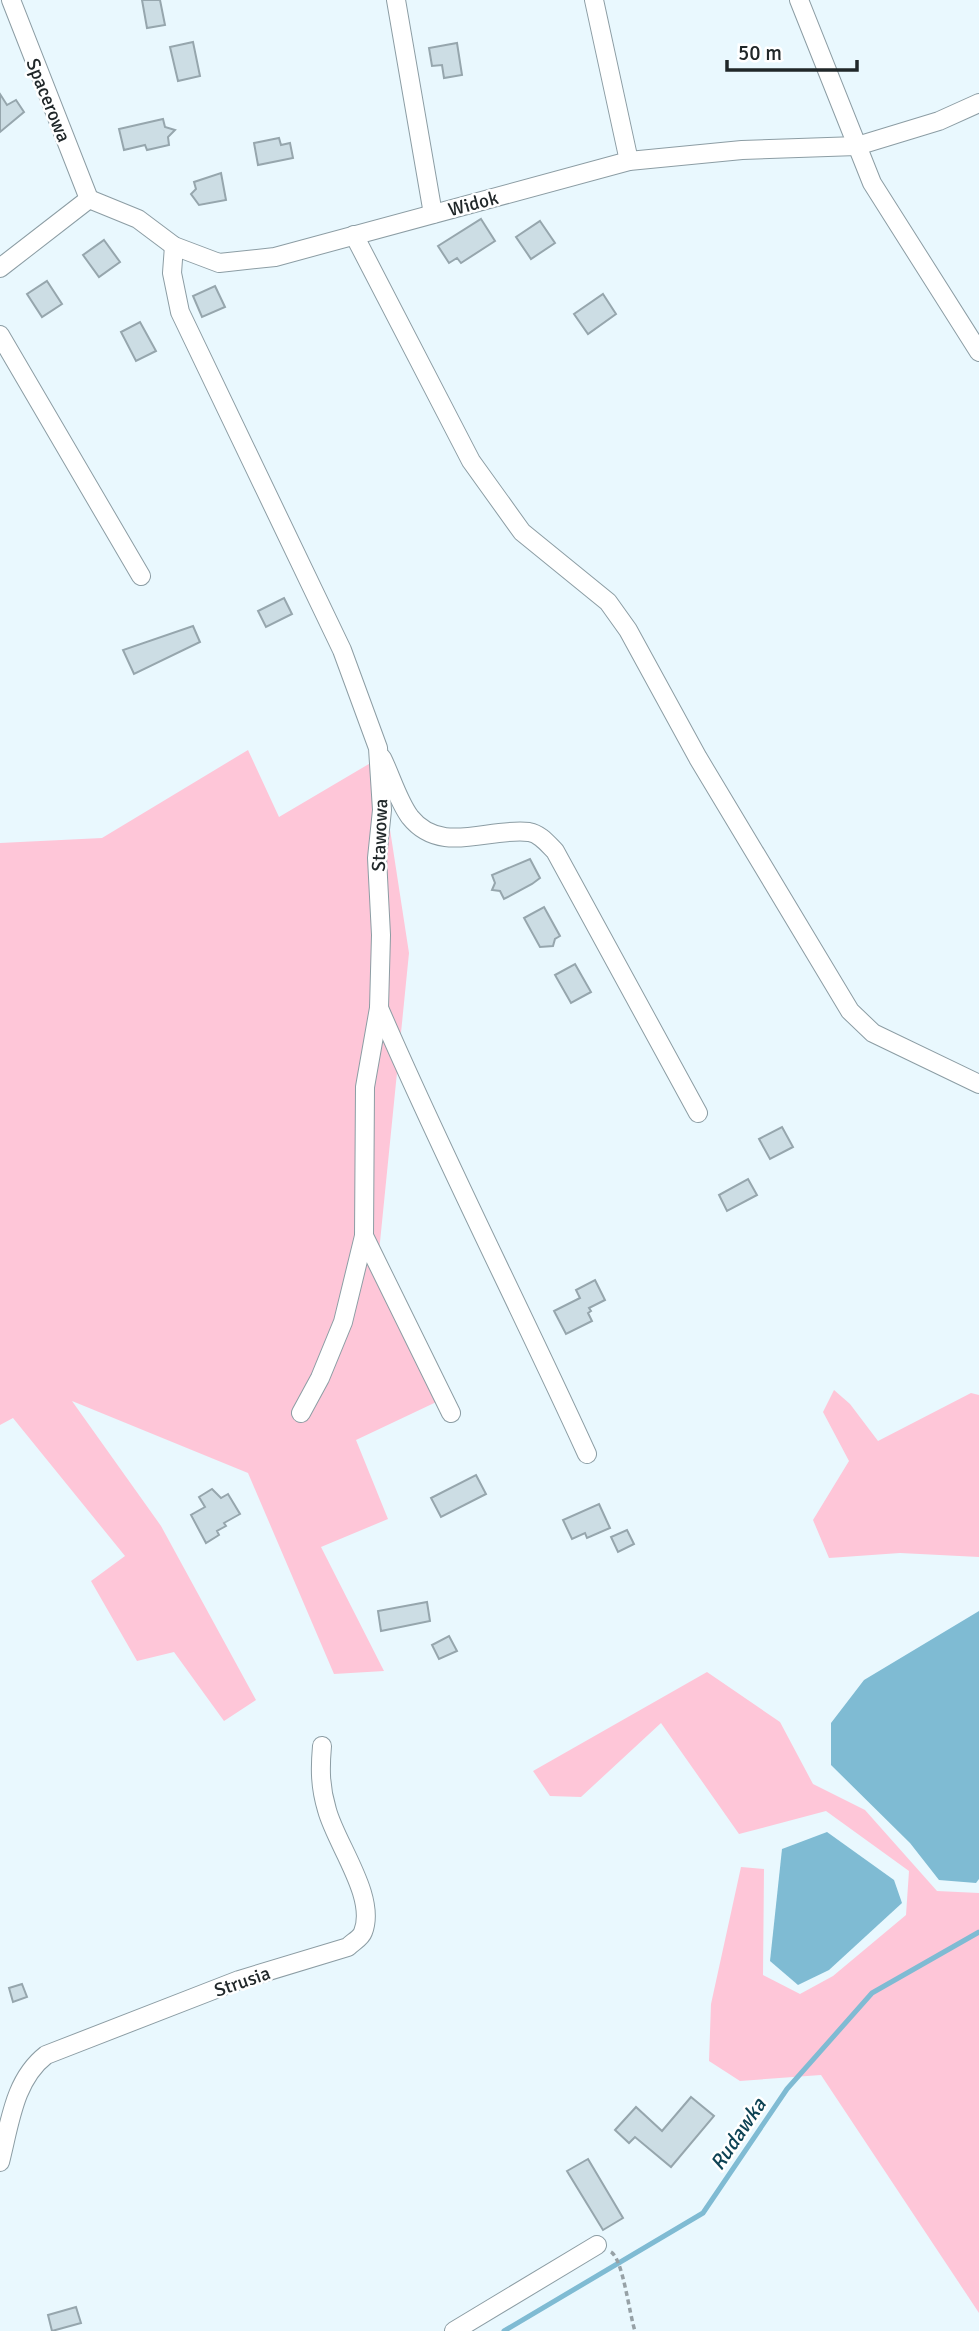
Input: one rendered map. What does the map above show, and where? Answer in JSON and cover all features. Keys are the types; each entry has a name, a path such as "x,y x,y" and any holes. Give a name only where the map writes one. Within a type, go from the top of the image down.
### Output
{"street":[{"name":"Spacerowa","path":"11,0 89,199"},
{"path":"396,0 433,214"},
{"path":"594,0 629,161"},
{"path":"799,0 872,183 979,352"},
{"name":"Widok","path":"89,199 138,219 174,246 219,263 275,257 629,161 742,150 857,146 939,121 979,103"},
{"path":"0,268 89,199"},
{"path":"354,235 471,461 522,532 607,602 628,630 698,758 850,1012 873,1033 979,1084"},
{"name":"Stawowa","path":"174,246 172,273 180,312 342,650 378,748 382,810 376,858 382,934 380,1008 365,1087 364,1236 342,1322 320,1378 301,1413"},
{"path":"0,335 141,576"},
{"path":"378,748 410,816 422,829 441,839 529,832 543,838 555,850 698,1113"},
{"path":"380,1008 419,1101 520,1306 587,1454"},
{"path":"364,1236 451,1413"},
{"name":"Strusia","path":"0,2162 20,2086 30,2068 46,2055 239,1980 348,1947 363,1934 367,1916 363,1897 327,1813 319,1776 322,1746"},
{"path":"454,2331 597,2245"}],"path":[{"path":"597,2245 615,2254 621,2262 626,2301 635,2331"}],"shaded area":[{"path":"248,750 279,817 379,758 409,953 379,1252 449,1396 356,1440 388,1519 321,1547 384,1671 334,1674 248,1473 72,1401 161,1526 256,1700 224,1721 174,1652 137,1661 91,1581 125,1556 13,1418 0,1425 0,843 102,838"},
{"path":"834,1390 850,1404 878,1441 971,1393 979,1395 979,1557 900,1553 829,1558 813,1520 849,1461 823,1412"},
{"path":"707,1672 780,1722 813,1784 865,1810 937,1891 979,1893 979,2313 821,2075 740,2081 709,2061 711,2004 741,1867 764,1869 763,1975 800,1994 833,1976 906,1915 909,1871 826,1811 739,1834 661,1723 581,1797 550,1796 533,1771"}],"water":[{"path":"979,1611 979,1879 976,1883 939,1880 910,1843 831,1765 831,1723 864,1680"},
{"path":"827,1832 894,1880 902,1903 829,1970 798,1985 770,1961 782,1849"}],"building":[{"path":"142,0 160,0 165,25 147,28"},
{"path":"193,42 200,76 178,81 170,47"},
{"path":"457,43 462,75 444,78 442,65 432,66 429,48"},
{"path":"0,94 7,105 16,100 24,112 0,132"},
{"path":"163,119 165,127 175,130 168,137 169,145 147,150 145,145 124,150 119,129"},
{"path":"279,138 281,145 290,143 293,158 258,165 254,143"},
{"path":"221,173 226,200 199,205 191,194 196,189 194,182"},
{"path":"481,219 495,241 461,263 457,258 449,263 438,246"},
{"path":"540,221 555,243 531,259 516,237"},
{"path":"104,240 120,262 99,277 83,255"},
{"path":"47,281 62,304 42,317 27,294"},
{"path":"215,286 225,307 202,317 193,296"},
{"path":"603,294 616,314 588,334 574,314"},
{"path":"140,322 156,351 136,361 121,332"},
{"path":"284,598 292,614 266,627 258,611"},
{"path":"193,626 200,642 134,674 123,650"},
{"path":"530,859 540,878 504,899 500,891 492,890 495,883 492,875"},
{"path":"544,907 560,936 555,939 553,946 540,947 524,918"},
{"path":"575,964 591,992 571,1003 555,975"},
{"path":"782,1127 793,1147 770,1159 759,1139"},
{"path":"748,1179 757,1195 727,1211 719,1195"},
{"path":"595,1280 605,1300 589,1308 592,1321 566,1334 554,1311 580,1298 576,1290"},
{"path":"476,1475 486,1494 441,1517 431,1498"},
{"path":"212,1489 221,1498 228,1494 240,1514 224,1523 226,1526 217,1531 219,1535 206,1543 191,1515 205,1507 199,1497"},
{"path":"599,1504 610,1528 587,1538 585,1533 572,1539 563,1520"},
{"path":"627,1530 634,1544 618,1552 611,1537"},
{"path":"427,1602 430,1621 381,1631 378,1611"},
{"path":"449,1636 457,1651 439,1659 432,1645"},
{"path":"22,1984 27,1997 13,2002 9,1988"},
{"path":"691,2097 714,2116 671,2167 635,2137 629,2143 615,2130 636,2107 662,2131"},
{"path":"588,2159 623,2218 603,2230 567,2171"},
{"path":"76,2307 81,2323 52,2331 48,2315"}],"waterway":[{"name":"Rudawka","path":"504,2331 703,2213 787,2089 872,1993 979,1932"}]}
